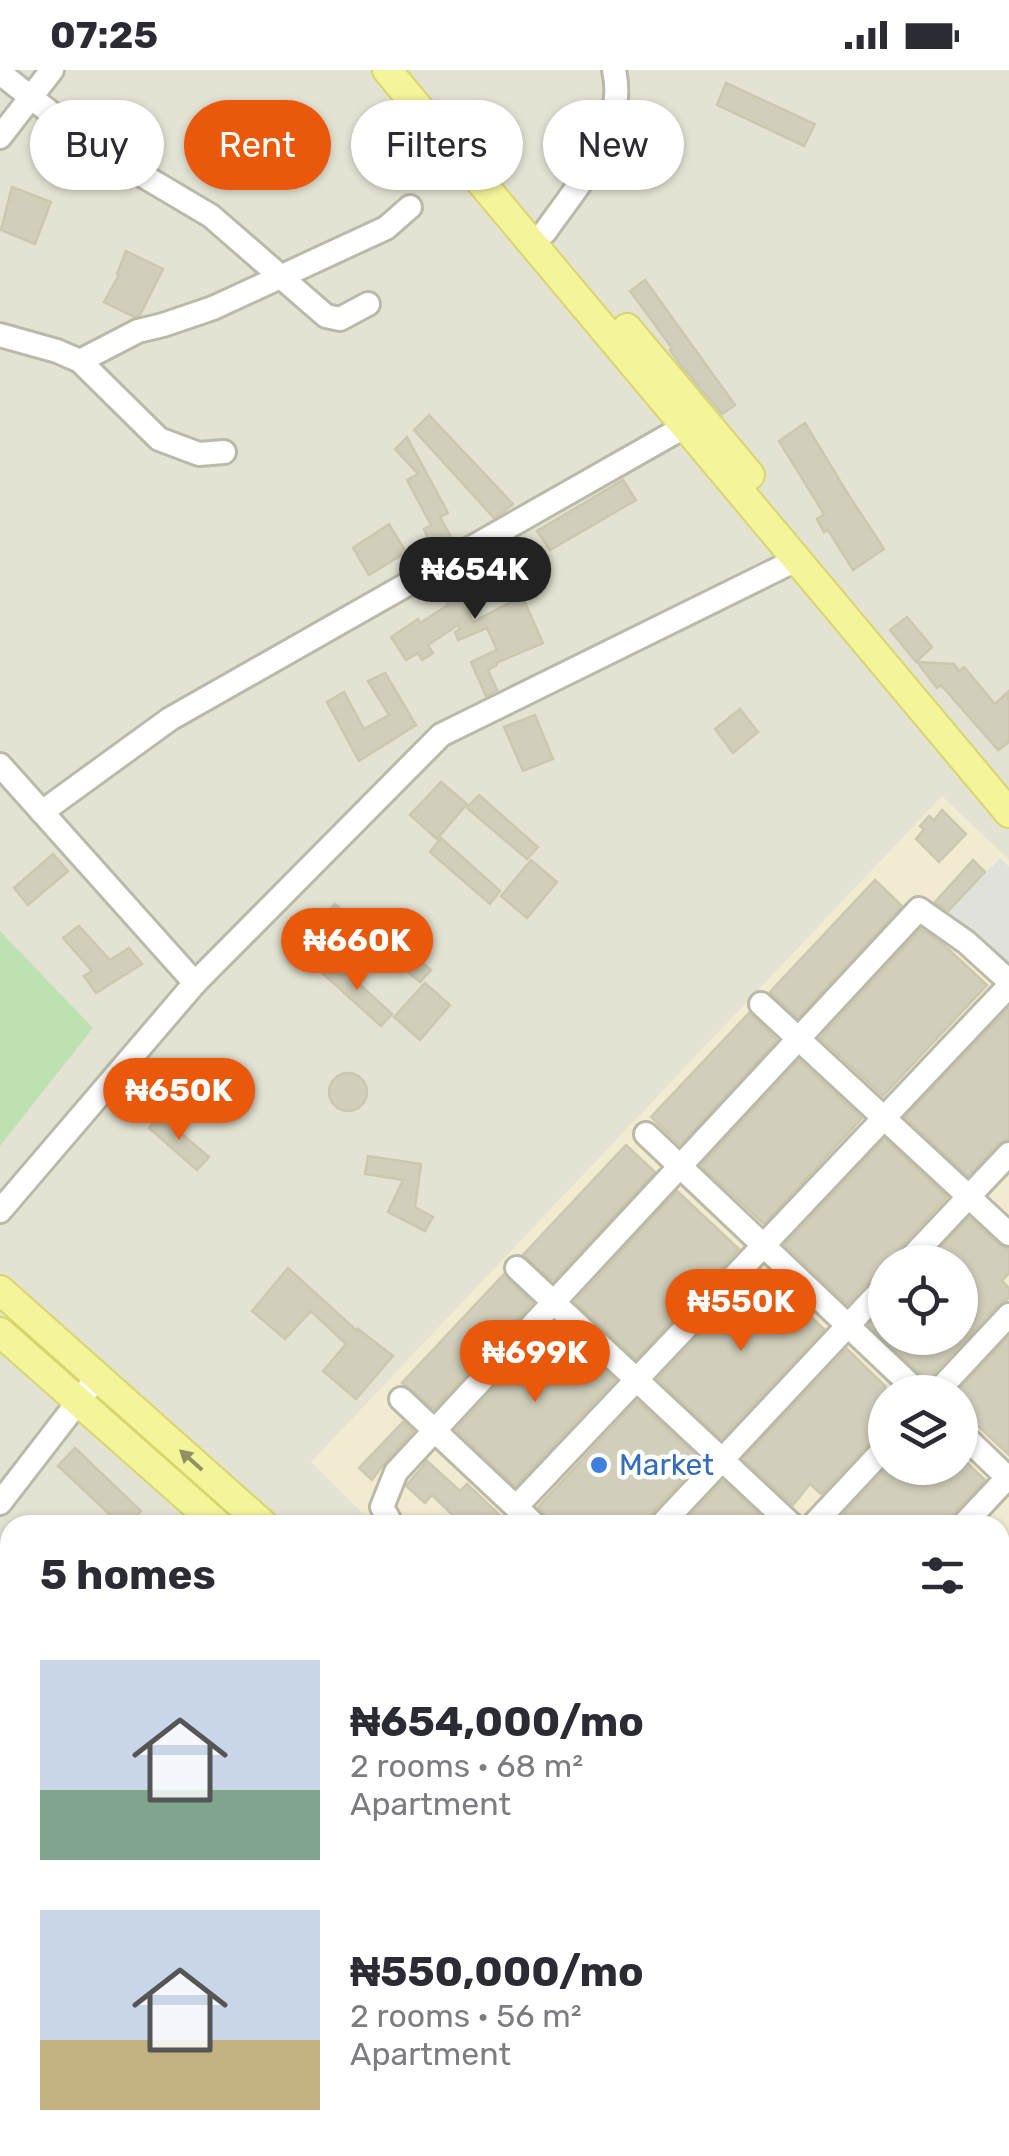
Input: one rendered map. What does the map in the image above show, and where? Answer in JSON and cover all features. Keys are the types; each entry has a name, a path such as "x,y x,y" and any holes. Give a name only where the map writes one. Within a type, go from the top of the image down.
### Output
{"main road":[{"path":"388,70 1009,812"},
{"path":"412,70 1009,788"},
{"path":"0,1290 253,1515"},
{"path":"0,1332 207,1515"}],"street":[{"path":"0,137 52,70"},
{"path":"545,232 604,143 618,84 614,70"},
{"path":"0,72 93,146 211,216 326,316 340,320 368,304"},
{"path":"80,361 138,330 213,308 386,228 410,207"},
{"path":"0,335 57,350 80,361 159,439 199,454 224,452"},
{"path":"42,812 170,719 684,426"},
{"path":"0,1211 195,983 441,735 796,560"},
{"path":"0,765 195,983"},
{"path":"386,1515 382,1508 396,1472 919,909 966,942 1009,984 516,1507"},
{"path":"761,1004 1009,1234"},
{"path":"646,1134 900,1375"},
{"path":"923,1245 1009,1154"},
{"path":"517,1268 781,1515"},
{"path":"670,1515 868,1304"},
{"path":"953,1375 1009,1316"},
{"path":"0,1503 98,1376"},
{"path":"401,1399 524,1515"},
{"path":"973,1515 1009,1477 978,1449"},
{"path":"822,1515 868,1466"}],"shaded area":[{"path":"0,70 1009,70 1009,1515 0,1515"},
{"name":"Market","path":"942,796 1009,860 1009,1515 365,1515 311,1462"},
{"path":"1000,858 1009,867 1009,970 946,915"}],"green space":[{"path":"0,931 93,1028 0,1146"}],"building":[{"path":"726,83 815,124 804,146 717,105"},
{"path":"12,187 51,202 35,244 1,230"},
{"path":"126,251 163,269 140,315 134,317 104,302 119,275"},
{"path":"645,280 735,405 722,414 679,363 630,291"},
{"path":"429,415 513,504 494,518 414,430"},
{"path":"805,423 884,549 853,570 828,530 824,532 817,519 824,514 779,441"},
{"path":"407,437 448,513 440,517 453,541 434,552 424,529 431,525 407,480 418,474 395,449"},
{"path":"623,480 636,500 550,550 537,531"},
{"path":"389,524 406,552 369,575 353,548"},
{"path":"504,557 513,577 463,599 473,622 522,596 543,643 488,670 497,690 486,696 471,662 497,650 487,628 458,640 458,625 428,645 433,653 422,660 418,653 406,660 391,637 448,605 439,584 476,563 478,569"},
{"path":"907,617 932,647 916,662 890,630"},
{"path":"917,662 954,664 959,671 964,667 995,704 1009,691 1009,742 998,750"},
{"path":"385,673 416,725 359,761 327,702 344,692 364,729 389,715 368,681"},
{"path":"740,709 758,732 733,753 715,729"},
{"path":"535,715 553,759 523,771 504,727"},
{"path":"441,782 467,804 437,839 410,815"},
{"path":"479,795 538,847 527,859 467,808"},
{"path":"942,810 966,834 939,862 916,839 924,829 920,826 929,816 934,820"},
{"path":"441,838 500,891 490,904 430,852"},
{"path":"53,854 68,871 28,905 14,888"},
{"path":"531,860 557,882 527,918 501,896"},
{"path":"973,860 985,872 948,911 935,902"},
{"path":"875,880 902,906 798,1018 770,992"},
{"path":"335,904 360,926 330,960 304,937"},
{"path":"371,919 431,970 420,982 360,932"},
{"path":"79,926 110,960 129,948 142,964 96,993 84,976 92,971 63,938"},
{"path":"921,929 987,985 883,1096 820,1038"},
{"path":"333,960 392,1014 381,1026 322,973"},
{"path":"425,983 450,1005 420,1040 394,1017"},
{"path":"1009,1008 1009,1139 998,1144 968,1176 905,1117"},
{"path":"749,1013 777,1040 680,1145 651,1117"},
{"path":"799,1060 862,1118 764,1224 701,1166"},
{"path":"348,1073 362,1078 367,1092 362,1106 348,1111 334,1106 329,1092 334,1078"},
{"path":"160,1115 209,1157 197,1170 149,1128"},
{"path":"885,1139 947,1197 902,1245 868,1245 868,1282 847,1304 785,1245"},
{"path":"626,1145 655,1172 553,1281 523,1255"},
{"path":"368,1156 421,1164 415,1207 433,1217 425,1231 388,1212 403,1180 365,1174"},
{"path":"677,1191 739,1249 636,1359 575,1302"},
{"path":"969,1218 1009,1249 1009,1273 1002,1281 1009,1288 1009,1298 978,1326 978,1245 943,1245"},
{"path":"288,1268 357,1331 393,1356 356,1399 323,1371 346,1344 311,1311 285,1339 252,1311"},
{"path":"761,1270 824,1329 721,1439 658,1379"},
{"path":"504,1274 532,1303 434,1409 402,1383"},
{"path":"554,1324 615,1380 515,1486 456,1430"},
{"path":"1009,1337 1009,1455 978,1426 978,1375 973,1375"},
{"path":"847,1349 874,1375 868,1375 868,1444 821,1494 810,1484 793,1505 743,1459"},
{"path":"901,1355 951,1355 932,1375 922,1375"},
{"path":"637,1401 701,1460 650,1515 546,1515 538,1507"},
{"path":"403,1422 413,1431 372,1480 359,1468"},
{"path":"75,1448 141,1511 137,1515 110,1515 58,1466"},
{"path":"427,1461 460,1491 467,1484 500,1515 453,1515 432,1495 425,1503 406,1486"},
{"path":"978,1473 985,1480 952,1515 844,1514 871,1485 978,1485"},
{"path":"723,1481 759,1515 691,1515"}],"place":[{"name":"Market","path":"599,1465"}]}
